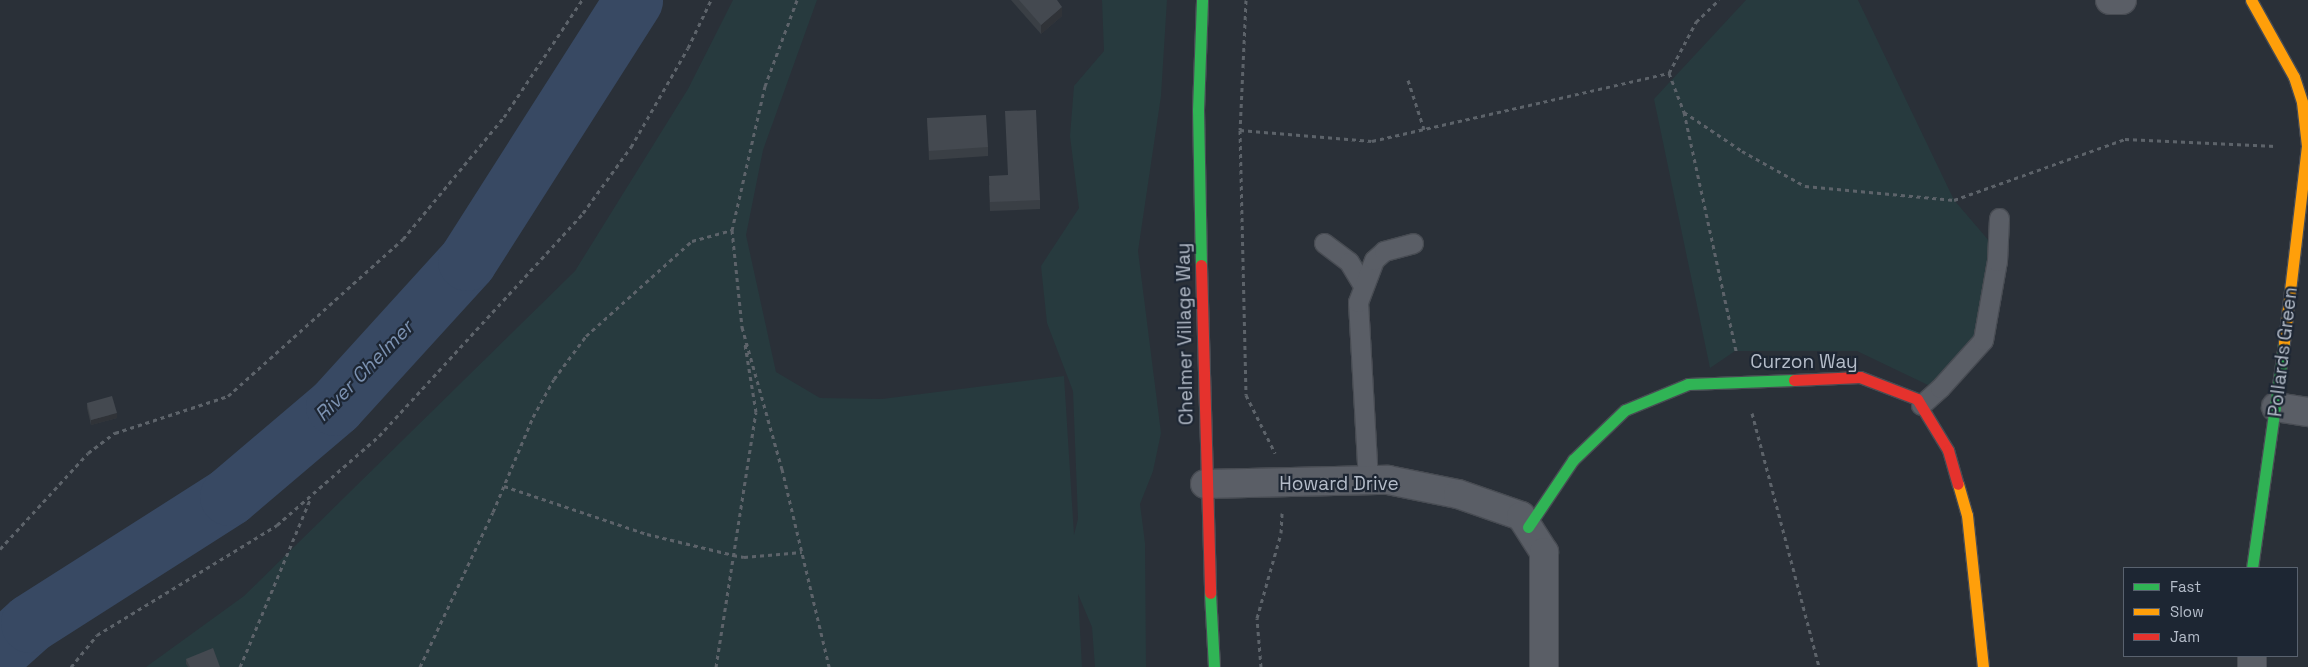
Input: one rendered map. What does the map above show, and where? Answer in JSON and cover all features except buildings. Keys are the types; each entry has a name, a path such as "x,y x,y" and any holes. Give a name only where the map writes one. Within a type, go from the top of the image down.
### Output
{"street":[{"name":"Chelmer Village Way","path":"1202,0 1198,110 1205,484 1214,667"},
{"path":"2110,0 2122,0"},
{"name":"Pollards Green","path":"2251,0 2301,74 2306,146 2276,407 2252,567"},
{"name":"Curzon Way","path":"1528,527 1573,460 1625,410 1688,384 1860,377 1917,399 1948,450 1967,515 1983,667"},
{"path":"2276,407 2308,412"},
{"name":"Howard Drive","path":"1205,484 1282,484 1388,480 1458,494 1521,516 1544,552 1544,667"}],"lane":[{"path":"1921,405 1940,388 1983,340 1997,261 2000,218"},
{"path":"1324,243 1349,262 1362,284"},
{"path":"1368,481 1358,302 1362,284 1374,260 1384,251 1413,244"}],"path":[{"path":"0,549 88,453 115,433 228,396 403,238 504,117 582,0"},
{"path":"71,667 97,635 277,525 379,436 583,212 631,147 688,48 711,0"},
{"path":"716,667 756,412 742,327 732,230 765,86 797,0"},
{"path":"1246,0 1240,130 1246,395 1277,457 1282,484 1281,533 1257,618 1261,667"},
{"path":"1240,130 1372,140 1669,73 1696,22 1719,0"},
{"path":"1408,80 1424,129"},
{"path":"1684,112 1742,151 1805,186 1954,200 2125,139 2306,146"},
{"path":"420,667 504,486 533,417 554,379 586,336 692,241 732,230"},
{"path":"742,327 802,552 828,667"},
{"path":"504,486 646,534 733,555 744,557 802,552"},
{"path":"240,667 311,496"}],"green space":[{"path":"733,0 817,0 763,150 746,235 776,372 820,398 882,399 1064,376 1074,535 1078,519 1073,391 1047,323 1041,266 1079,208 1070,136 1074,86 1104,51 1102,0 1167,0 1161,96 1138,251 1161,433 1153,471 1140,504 1145,543 1146,667 1095,667 1092,627 1078,594 1082,667 146,667 244,596 575,271 688,89"},
{"path":"1746,0 1858,0 1954,200 1996,249 1981,335 1930,386 1857,351 1735,351 1710,368 1654,99"}],"waterway":[{"name":"River Chelmer","path":"0,650 30,623 229,496 335,406 467,261 633,0"}],"traffic: fast":[{"path":"1201,265 1198,110 1202,0"},
{"path":"2252,567 2284,343"},
{"path":"1528,527 1573,460 1625,410 1688,384 1794,380"},
{"path":"1210,593 1214,667"}],"traffic: slow":[{"path":"2251,0 2294,77 2302,102 2307,146 2284,343"},
{"path":"1958,484 1967,515 1983,667"}],"traffic: jam":[{"path":"1201,265 1210,593"},
{"path":"1794,380 1860,377 1917,399 1948,450 1958,484"}]}
